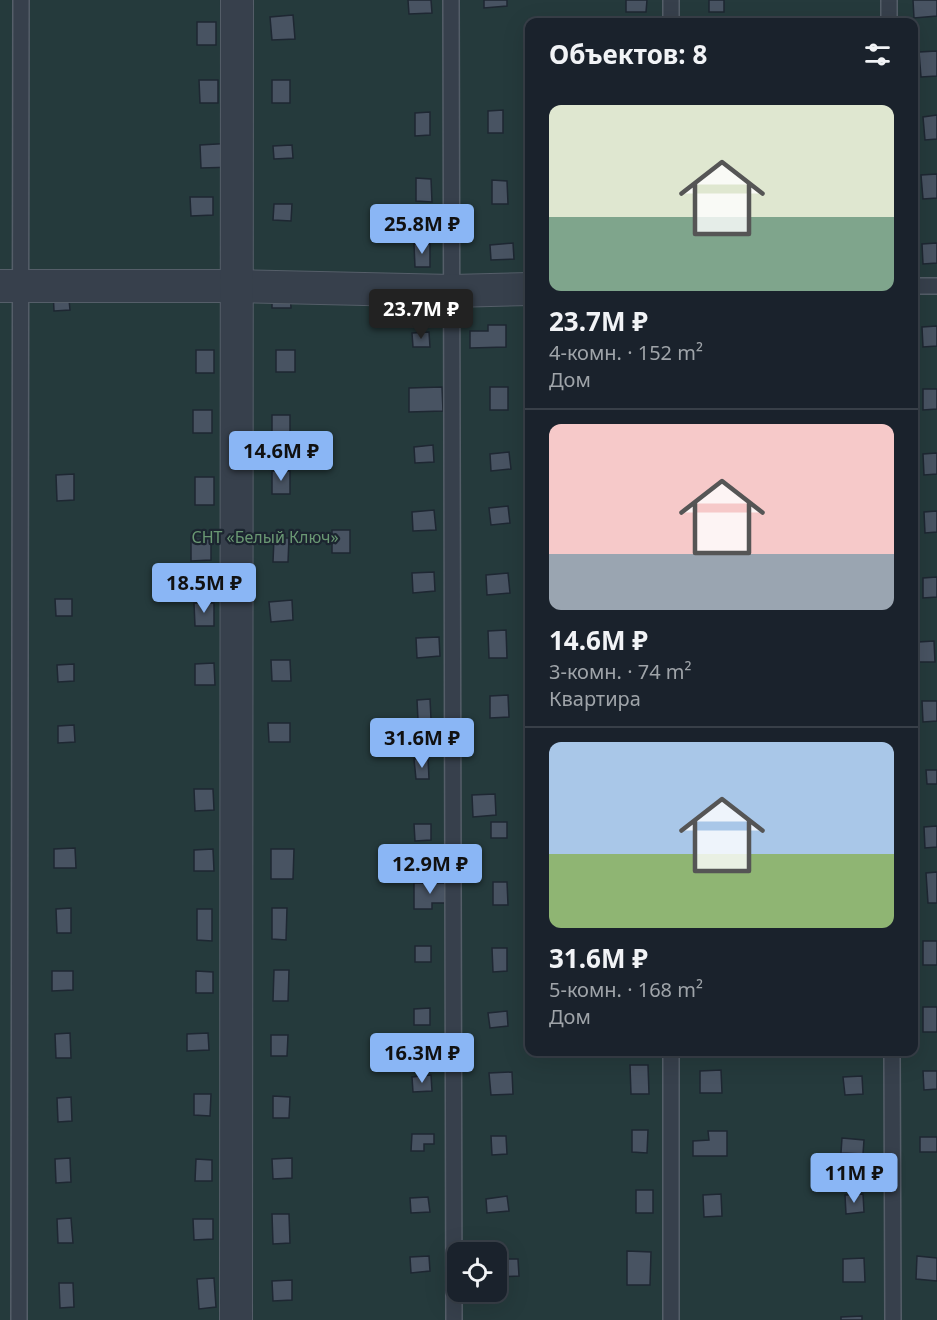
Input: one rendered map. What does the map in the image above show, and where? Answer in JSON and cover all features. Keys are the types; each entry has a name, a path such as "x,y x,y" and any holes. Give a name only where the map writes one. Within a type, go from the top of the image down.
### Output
{"street":[{"path":"236,1320 237,0"},
{"path":"10,286 237,286 452,291 525,289"}],"lane":[{"path":"19,1320 10,286 21,0"},
{"path":"451,0 454,1320"},
{"path":"671,18 672,0"},
{"path":"889,0 889,18"},
{"path":"918,286 937,286"},
{"path":"671,1056 671,1320"},
{"path":"892,1056 893,1320"}],"green space":[{"name":"СНТ «Белый Ключ»","path":"0,0 937,0 937,1320 0,1320"}],"building":[{"path":"408,0 431,0 432,13 409,14"},
{"path":"484,0 507,0 507,6 484,8"},
{"path":"626,0 647,0 646,12 626,12"},
{"path":"709,0 724,0 724,12 709,12"},
{"path":"913,0 937,0 937,16 914,18"},
{"path":"293,15 295,39 272,40 270,17"},
{"path":"197,22 216,22 216,45 197,45"},
{"path":"937,51 937,76 921,77 919,52"},
{"path":"199,80 218,80 218,103 200,103"},
{"path":"272,80 290,80 290,103 272,103"},
{"path":"503,110 503,133 488,133 488,111"},
{"path":"430,112 430,135 415,136 415,113"},
{"path":"937,115 937,139 925,140 923,117"},
{"path":"234,143 235,167 201,168 200,145"},
{"path":"292,145 293,158 274,159 273,146"},
{"path":"937,174 937,198 923,199 921,175"},
{"path":"416,178 431,179 432,202 416,201"},
{"path":"492,180 507,181 508,204 492,204"},
{"path":"190,197 213,197 213,215 191,216"},
{"path":"274,204 292,204 291,221 273,220"},
{"path":"513,243 514,259 491,260 490,245"},
{"path":"937,243 937,263 923,264 922,244"},
{"path":"414,244 430,244 430,267 415,267"},
{"path":"68,289 70,310 54,311 53,290"},
{"path":"272,291 290,291 291,308 272,308"},
{"path":"488,325 506,325 506,347 470,348 470,331 488,331"},
{"path":"937,326 937,346 923,347 922,327"},
{"path":"429,332 430,347 413,347 412,333"},
{"path":"196,350 214,350 214,373 196,373"},
{"path":"276,350 295,350 295,372 276,372"},
{"path":"442,387 443,411 409,412 409,388"},
{"path":"490,387 508,387 508,410 490,410"},
{"path":"923,389 937,389 937,409 923,410"},
{"path":"193,410 212,410 212,433 193,433"},
{"path":"272,415 290,415 290,438 272,438"},
{"path":"433,445 434,462 415,463 414,447"},
{"path":"509,452 511,469 491,471 490,454"},
{"path":"937,453 937,474 924,475 923,454"},
{"path":"272,471 290,471 290,494 272,494"},
{"path":"74,474 74,500 57,501 56,475"},
{"path":"195,477 214,477 214,505 195,505"},
{"path":"508,506 510,523 491,525 489,508"},
{"path":"434,510 436,530 413,531 412,512"},
{"path":"937,511 937,532 925,533 924,512"},
{"path":"332,530 350,530 350,553 332,553"},
{"path":"191,538 211,538 211,560 191,561"},
{"path":"274,538 289,538 288,562 273,562"},
{"path":"434,572 435,591 413,593 412,573"},
{"path":"508,573 510,593 487,595 486,575"},
{"path":"937,577 937,597 923,598 923,578"},
{"path":"55,599 72,599 72,616 56,616"},
{"path":"292,600 293,620 271,622 269,602"},
{"path":"194,603 214,603 214,626 195,626"},
{"path":"506,630 507,658 489,658 488,631"},
{"path":"439,637 440,656 417,658 416,638"},
{"path":"934,641 935,662 919,662 918,642"},
{"path":"271,660 290,660 291,681 272,681"},
{"path":"214,663 215,685 195,685 195,664"},
{"path":"74,664 74,681 58,682 57,665"},
{"path":"508,695 509,717 490,718 490,696"},
{"path":"430,699 431,719 418,720 417,700"},
{"path":"922,701 937,701 937,721 923,722"},
{"path":"268,723 290,723 290,742 269,742"},
{"path":"74,725 75,742 58,743 58,726"},
{"path":"428,758 429,779 416,779 414,759"},
{"path":"926,770 937,770 937,784 927,784"},
{"path":"194,789 213,789 214,810 195,811"},
{"path":"495,794 496,815 473,817 472,795"},
{"path":"491,822 507,822 507,838 491,838"},
{"path":"414,824 431,824 431,840 415,841"},
{"path":"937,826 937,847 925,848 924,827"},
{"path":"75,848 76,868 54,868 54,849"},
{"path":"213,849 214,871 194,871 194,850"},
{"path":"271,849 294,849 293,879 271,879"},
{"path":"937,872 937,903 928,903 926,873"},
{"path":"493,882 507,882 508,905 493,905"},
{"path":"414,883 449,883 449,903 432,903 432,909 414,909"},
{"path":"71,908 71,933 57,933 56,909"},
{"path":"272,908 287,908 286,940 272,939"},
{"path":"197,909 212,909 212,941 197,940"},
{"path":"923,941 937,941 937,965 923,965"},
{"path":"415,946 431,946 431,962 415,962"},
{"path":"492,948 507,948 507,971 493,972"},
{"path":"274,970 289,970 288,1001 273,1001"},
{"path":"52,971 73,971 73,990 52,991"},
{"path":"196,971 213,972 213,993 196,993"},
{"path":"923,1007 937,1007 937,1032 923,1032"},
{"path":"430,1008 430,1025 414,1025 414,1009"},
{"path":"507,1011 508,1026 490,1028 488,1013"},
{"path":"70,1033 71,1058 56,1058 55,1034"},
{"path":"208,1033 209,1050 187,1051 187,1034"},
{"path":"271,1035 288,1035 287,1056 271,1056"},
{"path":"630,1065 648,1065 649,1094 631,1094"},
{"path":"721,1070 722,1093 700,1093 700,1071"},
{"path":"923,1071 937,1071 937,1089 924,1090"},
{"path":"512,1072 513,1094 491,1095 489,1073"},
{"path":"431,1075 432,1091 413,1092 412,1077"},
{"path":"862,1076 863,1094 845,1095 843,1077"},
{"path":"194,1094 211,1094 210,1116 194,1115"},
{"path":"273,1096 290,1097 289,1118 273,1118"},
{"path":"71,1097 72,1121 58,1122 57,1098"},
{"path":"632,1130 648,1130 647,1153 632,1152"},
{"path":"708,1131 727,1131 727,1156 693,1156 693,1141 709,1140"},
{"path":"412,1134 434,1134 434,1144 424,1144 424,1151 411,1151"},
{"path":"491,1136 506,1136 507,1154 492,1155"},
{"path":"920,1137 937,1137 937,1152 920,1152"},
{"path":"842,1138 864,1140 863,1154 841,1153"},
{"path":"70,1158 71,1182 56,1183 55,1159"},
{"path":"292,1158 292,1178 273,1179 272,1159"},
{"path":"196,1159 212,1160 212,1181 195,1181"},
{"path":"636,1190 653,1190 653,1213 636,1213"},
{"path":"721,1194 722,1216 704,1217 703,1195"},
{"path":"863,1194 864,1212 846,1214 845,1195"},
{"path":"507,1196 509,1211 487,1213 486,1199"},
{"path":"428,1197 430,1212 411,1213 410,1198"},
{"path":"272,1214 289,1214 290,1243 273,1244"},
{"path":"71,1218 73,1243 58,1243 57,1219"},
{"path":"193,1219 213,1219 213,1239 194,1240"},
{"path":"627,1251 651,1252 650,1285 627,1285"},
{"path":"429,1256 430,1271 411,1273 410,1257"},
{"path":"917,1256 937,1258 937,1281 916,1279"},
{"path":"864,1258 865,1282 843,1282 843,1259"},
{"path":"507,1259 518,1259 519,1276 507,1277"},
{"path":"214,1278 216,1307 199,1309 197,1279"},
{"path":"292,1280 292,1300 273,1301 272,1281"},
{"path":"59,1283 73,1283 74,1307 60,1308"},
{"path":"862,1316 862,1320 841,1320 841,1317"}]}
